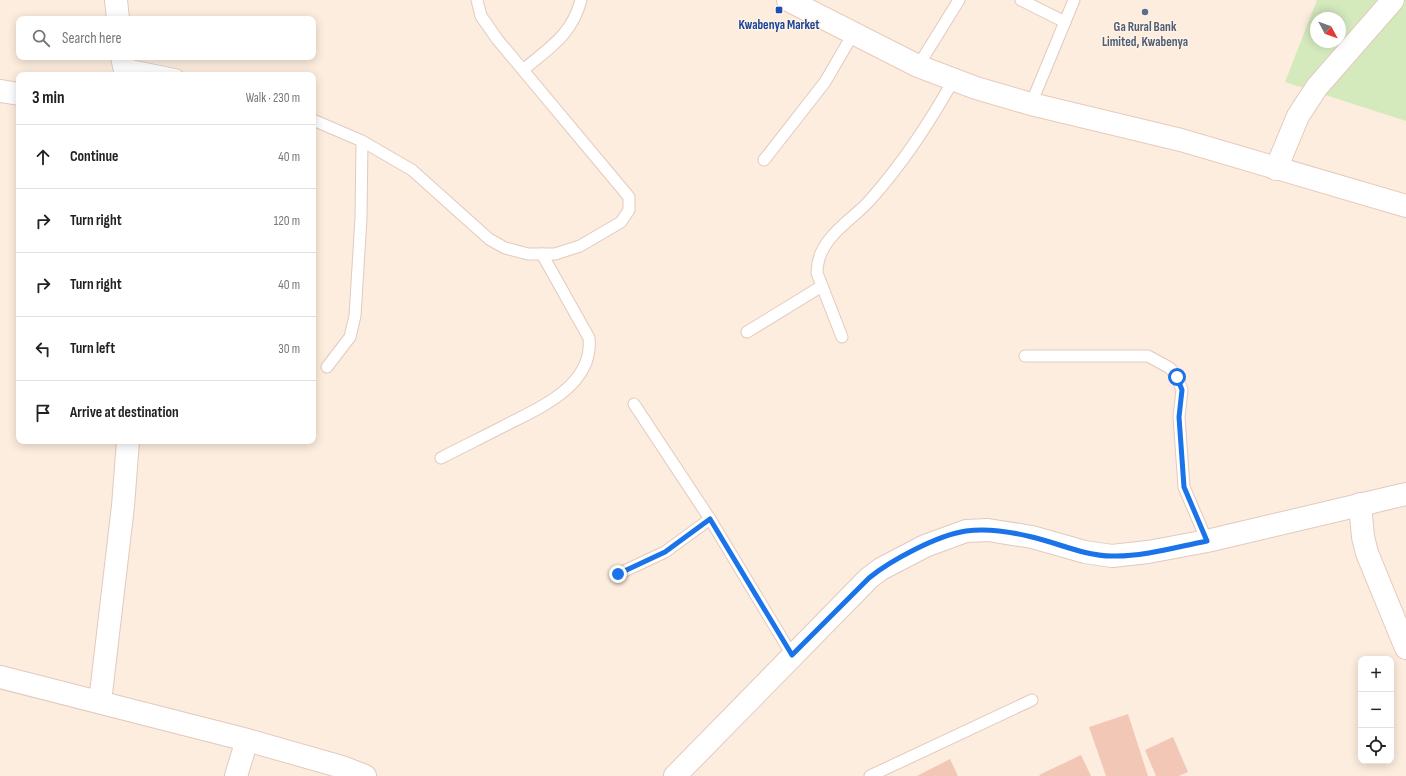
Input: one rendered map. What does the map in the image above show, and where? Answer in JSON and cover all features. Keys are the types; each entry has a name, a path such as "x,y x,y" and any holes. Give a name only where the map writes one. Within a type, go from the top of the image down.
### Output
{"street":[{"path":"116,0 118,16"},
{"path":"788,0 918,66 954,79 1031,104 1181,140 1406,206"},
{"path":"1276,169 1298,116 1317,87 1393,0"},
{"path":"100,702 123,506 128,444"},
{"path":"675,776 869,578 881,569 932,543 966,531 988,530 1032,537 1085,552 1112,556 1148,552 1207,541 1406,494"},
{"path":"1360,504 1363,536 1367,553 1406,648"},
{"path":"0,677 247,740 342,767 365,776"},
{"path":"236,776 247,740"}],"lane":[{"path":"316,121 362,142 412,170 489,239 513,250 528,254 556,254 580,246 620,222 629,210 629,197 523,70 481,16 477,0"},
{"path":"523,70 558,41 571,26 581,0"},
{"path":"918,66 959,0"},
{"path":"1021,0 1065,22"},
{"path":"1031,104 1074,0"},
{"path":"764,160 825,82 854,34"},
{"path":"124,65 161,72"},
{"path":"842,337 817,273 817,262 830,239 871,200 902,160 933,117 954,79"},
{"path":"327,367 350,337 356,316 361,218 362,142"},
{"path":"441,458 546,405 565,392 586,362 591,349 590,338 542,254"},
{"path":"747,332 822,286"},
{"path":"1025,356 1148,356 1170,368 1177,377 1182,390 1179,417 1184,487 1207,541"},
{"path":"634,404 710,519 792,655"},
{"path":"618,574 665,552 710,519"},
{"path":"870,776 1032,700"}],"green space":[{"path":"1317,0 1406,0 1406,121 1285,82 1310,18 1310,48 1346,48 1346,12 1312,12"}],"building":[{"path":"1128,714 1148,776 1106,776 1089,727"},
{"path":"1173,737 1188,772 1179,776 1156,776 1145,750"},
{"path":"1081,755 1091,776 1039,775"},
{"path":"950,759 958,776 917,776"}],"place":[{"name":"Kwabenya Market","path":"779,10"},
{"name":"Ga Rural Bank Limited, Kwabenya","path":"1145,12"}],"route":[{"path":"618,574 665,552 710,519 792,655 869,578 881,569 944,537 966,531 988,530 1032,537 1085,552 1112,556 1148,552 1207,541 1184,487 1179,417 1182,390 1177,377"}]}
